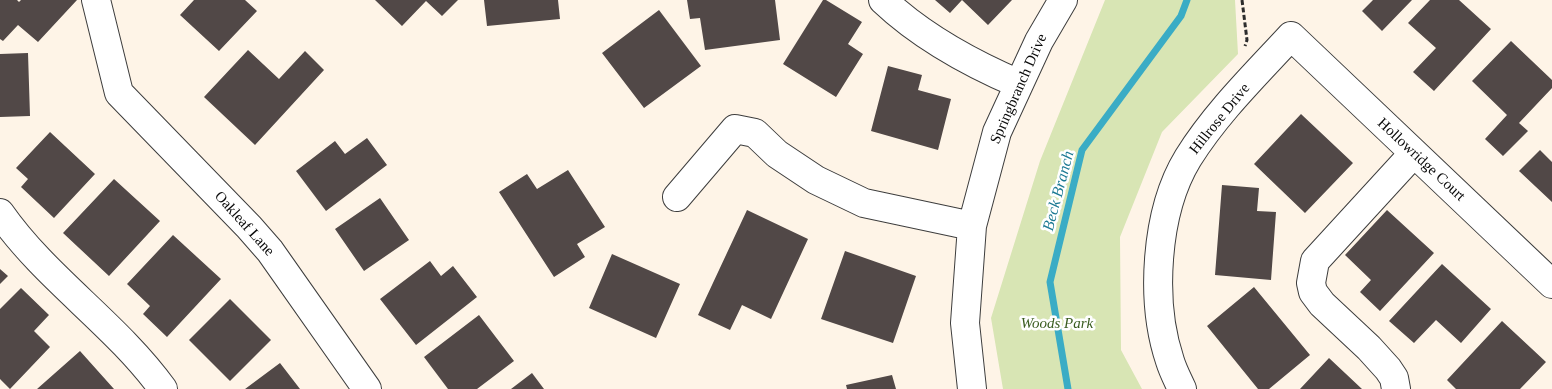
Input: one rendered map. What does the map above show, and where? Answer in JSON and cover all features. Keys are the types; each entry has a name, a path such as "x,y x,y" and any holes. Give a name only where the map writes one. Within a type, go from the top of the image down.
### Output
{"street":[{"name":"Oakleaf Lane","path":"96,0 119,93 270,251 366,389"},
{"path":"884,0 895,12 944,46 980,68 1019,84"},
{"name":"Springbranch Drive","path":"972,389 965,323 972,226 997,132 1039,41 1063,0"},
{"name":"Hollowridge Court","path":"1291,36 1552,284"},
{"name":"Hillrose Drive","path":"1182,389 1170,361 1161,322 1158,281 1161,239 1170,198 1187,160 1211,125 1291,36"},
{"path":"676,197 735,129 755,133 777,154 816,180 864,203 972,226"},
{"path":"1396,389 1394,378 1388,369 1369,348 1322,304 1313,292 1311,283 1315,261 1414,153"},
{"path":"0,213 17,237 129,347 163,389"}],"green space":[{"name":"Woods Park","path":"1105,0 1235,0 1238,54 1162,132 1120,237 1121,350 1142,389 1003,389 991,318 1040,161"}],"building":[{"path":"0,0 17,0 19,2 21,0 77,0 38,42 18,25 3,41 0,39"},
{"path":"194,0 245,0 257,11 219,51 180,15"},
{"path":"375,0 458,0 442,16 426,1 402,26"},
{"path":"484,0 558,0 560,19 487,26"},
{"path":"687,0 775,0 780,40 705,50 700,18 690,19"},
{"path":"823,0 862,22 848,44 863,54 836,97 783,64"},
{"path":"935,0 962,0 950,13"},
{"path":"962,0 1012,0 988,25"},
{"path":"1373,0 1412,0 1382,31 1362,11"},
{"path":"1430,0 1459,0 1491,29 1434,91 1413,72 1436,48 1408,23"},
{"path":"659,10 701,66 644,108 602,53"},
{"path":"1511,41 1552,80 1552,88 1519,123 1528,131 1503,156 1485,139 1507,115 1472,81"},
{"path":"248,50 279,79 305,51 324,70 255,145 204,97"},
{"path":"28,53 30,116 0,117 0,54"},
{"path":"888,66 922,75 918,90 951,99 938,150 871,131"},
{"path":"1301,114 1353,163 1305,213 1254,164"},
{"path":"50,132 95,174 54,218 21,187 28,179 16,168"},
{"path":"367,138 387,165 326,211 296,171 335,141 345,154"},
{"path":"1540,150 1552,162 1552,202 1519,171"},
{"path":"568,170 605,227 577,244 585,257 554,277 499,192 527,174 537,189"},
{"path":"114,179 160,221 109,276 63,233"},
{"path":"1222,185 1259,188 1257,211 1276,212 1271,280 1215,275"},
{"path":"380,198 409,240 364,271 335,229"},
{"path":"747,210 808,239 771,319 742,305 730,330 698,315"},
{"path":"1387,210 1434,253 1380,311 1360,292 1371,280 1345,255"},
{"path":"173,235 221,279 167,337 143,314 150,306 127,284"},
{"path":"845,251 916,276 893,343 821,319"},
{"path":"612,254 680,284 656,338 589,308"},
{"path":"430,261 441,276 453,266 477,297 416,345 380,299"},
{"path":"1442,264 1491,309 1461,343 1436,320 1414,343 1389,321"},
{"path":"0,269 8,276 0,284"},
{"path":"1254,287 1310,355 1269,389 1258,389 1207,326"},
{"path":"21,288 49,315 34,331 50,347 10,389 0,379 0,309"},
{"path":"230,299 271,340 230,381 189,340"},
{"path":"479,315 514,361 477,389 448,389 424,357"},
{"path":"1502,321 1546,362 1520,389 1456,389 1447,380"},
{"path":"80,351 114,389 37,389"},
{"path":"1329,358 1362,389 1300,389"},
{"path":"280,363 300,389 245,389"},
{"path":"532,373 544,389 511,389"},
{"path":"892,375 896,389 847,389 846,385"}],"waterway":[{"name":"Beck Branch","path":"1068,389 1050,282 1082,150 1181,16 1187,0"}]}
